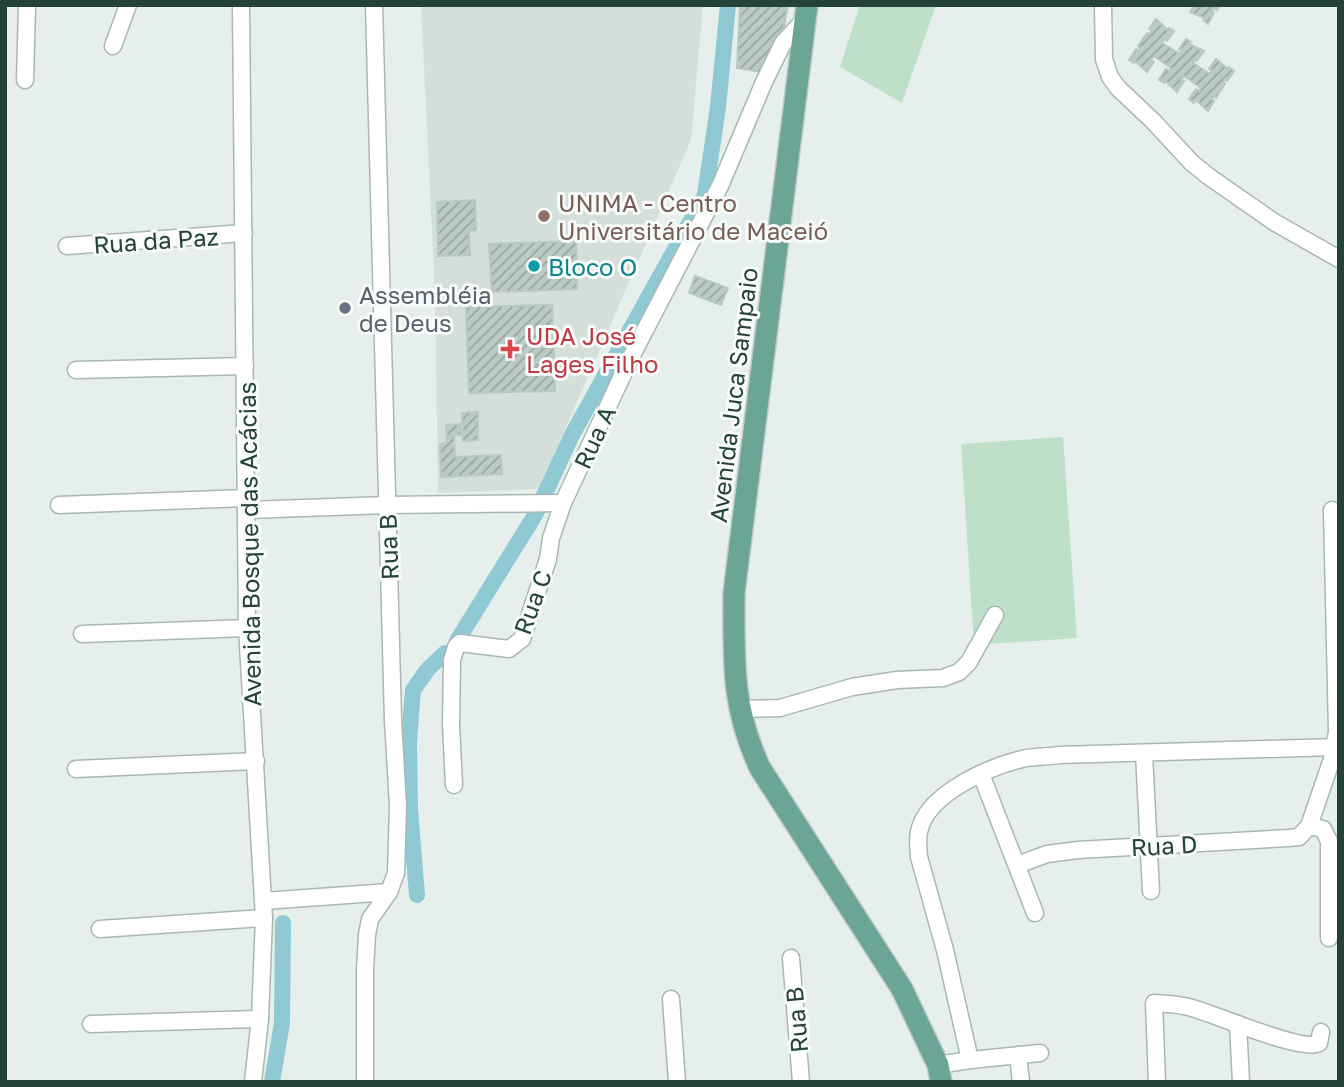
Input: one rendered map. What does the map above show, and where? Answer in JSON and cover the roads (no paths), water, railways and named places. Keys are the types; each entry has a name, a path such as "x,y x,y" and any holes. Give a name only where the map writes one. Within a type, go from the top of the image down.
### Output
{"main road":[{"name":"Avenida Juca Sampaio","path":"806,11 734,593 734,677 738,709 747,740 760,768 902,989 940,1073"}],"street":[{"path":"25,80 27,5"},
{"path":"113,46 128,5"},
{"name":"Avenida Bosque das Acácias","path":"241,5 247,628 264,901 260,1019 253,1082"},
{"name":"Rua B","path":"365,1082 367,935 370,919 388,892 396,873 398,806 393,720 374,5"},
{"path":"1103,5 1104,59 1110,77 1118,88 1208,176 1274,222 1339,259"},
{"name":"Rua A","path":"557,503 720,186 783,43 806,11"},
{"name":"Rua da Paz","path":"67,246 244,233"},
{"path":"76,370 245,366"},
{"path":"59,505 557,503"},
{"name":"Rua C","path":"454,785 451,725 452,660 456,647 460,643 509,649 518,644 548,559 557,503"},
{"path":"1329,938 1329,841 1323,828 1309,826 1335,747 1337,732 1332,510"},
{"path":"738,709 780,708 852,687 897,680 943,678 964,669 970,662 995,615"},
{"path":"82,634 247,628"},
{"path":"970,1060 946,950 919,857 918,841 920,827 927,812 955,787 1022,759 1059,755 1335,747"},
{"path":"1144,754 1151,891"},
{"path":"76,769 256,761"},
{"path":"981,775 1035,913"},
{"name":"Rua D","path":"1017,865 1057,853 1299,837 1309,826"},
{"path":"264,901 388,892"},
{"path":"100,929 264,918"},
{"name":"Rua B","path":"791,958 801,1082"},
{"path":"671,999 677,1082"},
{"path":"1157,1082 1154,1003 1189,1007 1312,1046 1319,1043 1321,1032"},
{"path":"91,1024 260,1019"},
{"path":"1238,1024 1241,1082"},
{"path":"940,1073 970,1060 1040,1053"},
{"path":"1018,1055 1021,1082"}],"waterway":[{"path":"457,641 535,515 572,435 705,195 718,107 728,5"},
{"path":"417,895 410,809 409,742 413,690 428,669 445,653"},
{"path":"272,1082 282,1023 283,923"}],"place":[{"name":"UNIMA - Centro Universitário de Maceió","path":"544,216"},
{"name":"Bloco O","path":"534,266"},
{"name":"Assembléia de Deus","path":"345,308"},
{"name":"UDA José Lages Filho","path":"510,349"}]}
